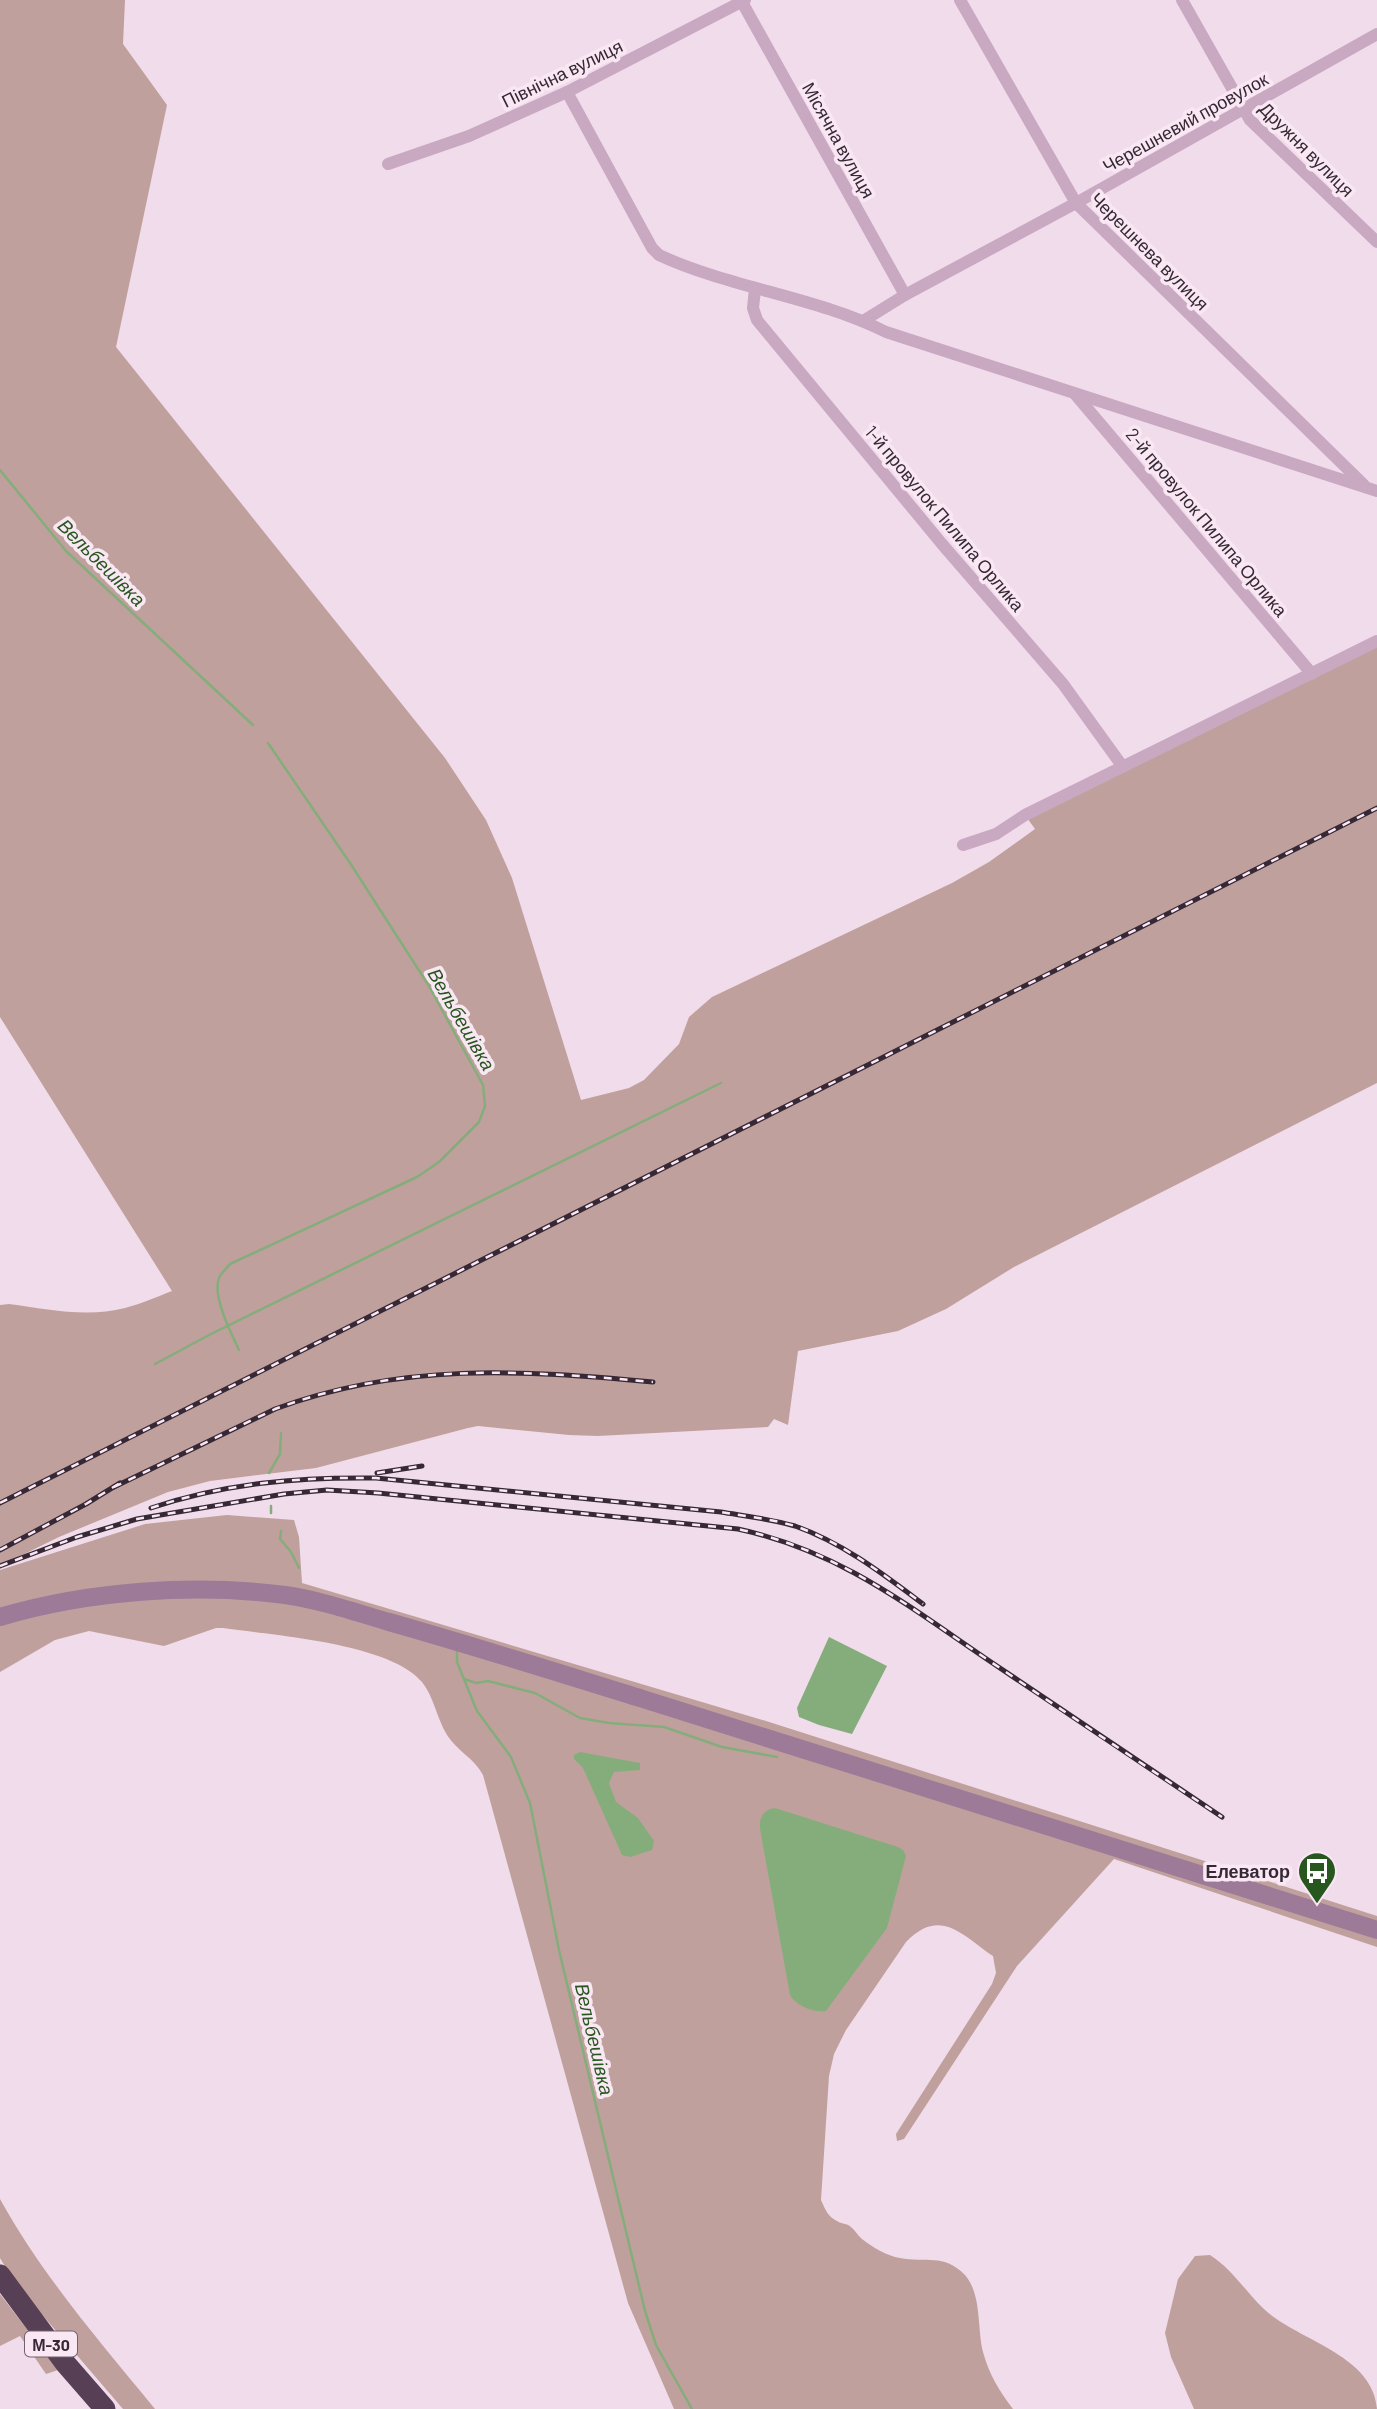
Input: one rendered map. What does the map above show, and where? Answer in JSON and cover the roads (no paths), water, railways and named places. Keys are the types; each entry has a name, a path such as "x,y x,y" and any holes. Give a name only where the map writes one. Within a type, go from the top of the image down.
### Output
{"highway":[{"name":"М-30","path":"0,2276 65,2363 105,2409"}],"street":[{"name":"Черешнева вулиця","path":"960,0 1076,203 1372,489"},
{"name":"Дружня вулиця","path":"1182,0 1250,120 1377,242"},
{"name":"Північна вулиця","path":"388,164 469,136 567,92 743,1"},
{"name":"Місячна вулиця","path":"743,1 905,295"},
{"name":"Черешневий провулок","path":"863,321 905,295 1076,203 1377,34"},
{"path":"567,92 655,252 664,257 755,289 863,321 886,332 1074,394 1372,489"},
{"name":"1-й провулок Пилипа Орлика","path":"755,289 753,308 757,320 942,544 1063,684 1123,767"},
{"name":"2-й провулок Пилипа Орлика","path":"1074,394 1312,674"},
{"path":"963,845 996,834 1025,815 1377,641"},
{"path":"0,1617 60,1603 120,1594 200,1591 284,1595 307,1599 435,1635 1377,1930"}],"waterway":[{"name":"Вельбешівка","path":"0,470 66,551 253,725"},
{"name":"Вельбешівка","path":"239,1350 223,1314 218,1294 219,1278 230,1264 417,1177 439,1162 479,1122 485,1106 483,1085 429,986 268,743"},
{"path":"155,1364 721,1083"},
{"name":"Вельбешівка","path":"269,1473 280,1454 281,1433"},
{"name":"Вельбешівка","path":"271,1506 271,1513"},
{"name":"Вельбешівка","path":"281,1531 280,1539 299,1568"},
{"name":"Вельбешівка","path":"457,1649 457,1662 477,1711 511,1757 530,1803 559,1950 645,2311 656,2345 692,2409"},
{"name":"Вельбешівка","path":"464,1679 476,1683 488,1681 535,1693 580,1718 664,1727 722,1747 777,1757"}],"railway":[{"path":"0,1503 1377,808"},
{"path":"114,1487 275,1409 369,1383 462,1373 556,1375 653,1382"},
{"path":"377,1473 422,1466"},
{"path":"151,1508 179,1499 262,1483 376,1478 721,1512 777,1521 813,1533 862,1560 923,1604"},
{"path":"0,1550 120,1483"},
{"path":"0,1566 77,1537 137,1519 284,1494 327,1490 738,1529 809,1551 872,1583 1222,1817"}],"place":[{"name":"Елеватор","path":"1317,1905"}]}
